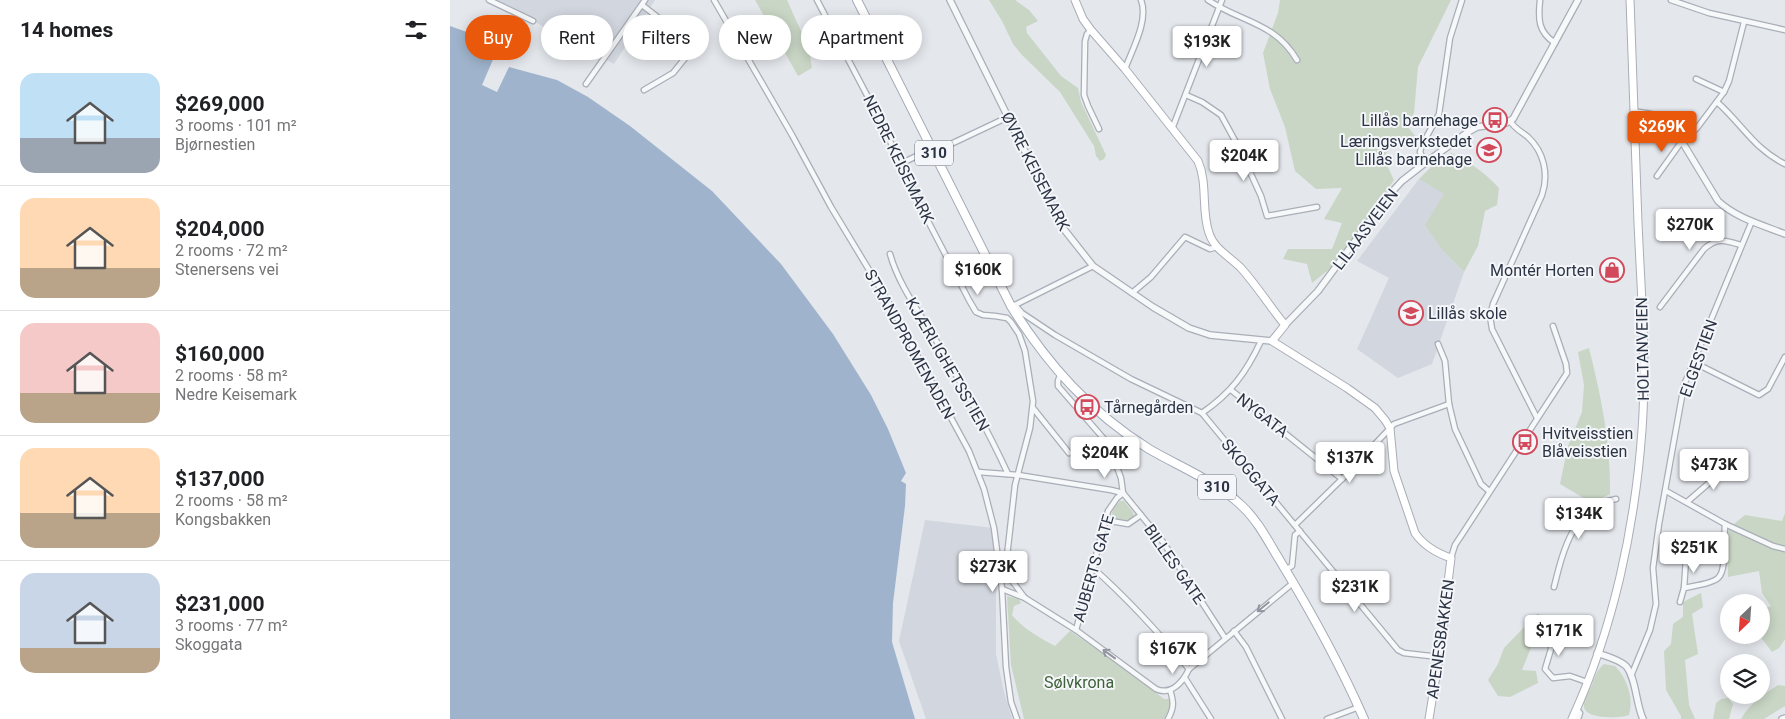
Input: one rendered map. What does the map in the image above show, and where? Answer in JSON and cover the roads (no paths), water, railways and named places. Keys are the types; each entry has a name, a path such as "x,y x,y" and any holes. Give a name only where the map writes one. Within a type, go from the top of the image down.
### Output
{"main road":[{"name":"310","path":"857,0 1013,306 1060,375 1076,392 1114,424 1150,449 1212,484 1241,505 1253,518 1286,570 1359,706 1364,719"},
{"path":"1075,0 1083,19 1091,30 1193,154 1200,166 1204,180 1208,231 1217,248 1241,268 1285,325"},
{"name":"HOLTANVEIEN","path":"1572,719 1597,653 1625,553 1642,429 1643,351 1630,0"},
{"name":"LILAASVEIEN","path":"1272,341 1285,325"},
{"path":"1272,341 1337,382 1374,408 1386,420 1390,428 1394,471 1415,533 1433,551 1451,558"},
{"name":"APENESBAKKEN","path":"1429,719 1439,657 1451,558"}],"street":[{"path":"489,0 533,20"},
{"path":"586,84 645,0"},
{"name":"STRANDPROMENADEN","path":"714,0 831,207 930,376 978,472 994,528 1002,589 1006,668 1010,702 1017,719"},
{"name":"NEDRE KEISEMARK","path":"817,0 902,163 928,221 976,312 983,315 1007,318 1020,334 1034,401 1030,428 1018,475 1006,565 1009,577 1025,598"},
{"name":"ØVRE KEISEMARK","path":"950,0 1062,228 1093,266 1167,316 1200,332 1221,337 1272,341"},
{"path":"1125,69 1143,21 1144,8 1141,0"},
{"path":"1208,0 1219,7 1246,18 1281,39 1290,48 1296,60"},
{"path":"1172,129 1222,0"},
{"path":"1425,163 1420,152 1438,114 1450,38 1462,0"},
{"path":"1540,0 1539,22 1544,34 1555,42"},
{"path":"1536,418 1492,329 1490,316 1497,294 1546,182 1545,164 1538,149 1531,140 1510,122 1516,115 1578,0"},
{"path":"1671,0 1702,11 1785,30"},
{"path":"642,5 694,47 676,70 644,90"},
{"path":"1658,176 1682,141 1697,128 1724,92 1729,81 1744,22"},
{"path":"1091,30 1087,34 1085,41 1084,95 1099,129"},
{"path":"1696,79 1724,92"},
{"path":"1186,95 1208,105 1220,115 1239,148 1261,196 1267,216 1317,207"},
{"path":"1717,102 1760,148 1785,164"},
{"path":"1635,112 1652,113 1667,122 1682,141 1718,201 1735,214 1785,234"},
{"path":"934,152 1008,117"},
{"name":"LILAASVEIEN","path":"1285,325 1318,291 1389,195 1402,181 1478,127 1510,122"},
{"path":"902,163 923,153"},
{"name":"ELGESTIEN","path":"1631,676 1650,630 1656,604 1653,568 1684,385 1752,221"},
{"path":"1132,293 1152,277 1185,237 1210,249 1217,248"},
{"path":"1660,307 1704,249 1711,243 1718,240 1741,245"},
{"name":"KJÆRLIGHETSSTIEN","path":"890,254 893,266 903,286 967,393 989,433 1008,474"},
{"path":"1093,266 1013,306 1071,344 1131,379 1202,413 1231,390 1249,364 1261,341"},
{"path":"1451,558 1455,545 1488,491 1566,374 1566,364 1553,326"},
{"path":"1438,344 1445,361 1448,404 1455,429 1481,484 1488,491"},
{"path":"1693,362 1760,395 1768,389 1785,358"},
{"name":"BILLES GATE","path":"1060,375 1058,386 1104,439 1112,454 1121,478 1123,494 1162,542 1225,638"},
{"name":"NYGATA","path":"1231,390 1342,479"},
{"path":"1295,525 1390,428 1399,421 1448,404"},
{"path":"1032,408 1070,453"},
{"name":"SKOGGATA","path":"1202,413 1398,650 1404,653 1439,657"},
{"path":"1687,502 1724,470 1729,468 1740,471"},
{"name":"AUBERTS GATE","path":"978,472 1018,475 1082,485 1123,494"},
{"path":"1666,491 1725,524 1773,546 1785,549"},
{"name":"AUBERTS GATE","path":"1076,630 1105,520 1113,503 1123,494"},
{"path":"1554,587 1563,551 1581,519 1589,511 1608,500 1616,499"},
{"name":"BILLES GATE","path":"1105,520 1128,524 1141,515"},
{"path":"1684,588 1714,581 1721,575 1724,565 1725,524"},
{"path":"1286,570 1292,566 1295,535 1300,531"},
{"path":"1680,602 1684,588 1686,559"},
{"path":"1093,568 1119,590 1189,669"},
{"path":"1002,589 1025,598 1076,630 1156,689 1163,692 1170,690 1185,678 1189,669 1293,583"},
{"path":"1234,631 1246,647 1282,719"},
{"path":"1554,639 1545,669 1553,678 1570,676 1587,682"},
{"path":"1597,653 1625,666 1631,676 1638,710 1642,719"},
{"path":"1185,678 1211,719"},
{"path":"1168,719 1174,701 1170,690"},
{"path":"1327,719 1359,706"},
{"path":"1577,709 1580,714 1578,719"}],"water":[{"path":"450,26 465,31 465,60 493,60 482,85 497,92 509,67 557,80 588,97 630,126 712,191 781,264 833,334 871,395 888,429 906,473 901,481 906,484 905,506 893,603 892,642 915,719 450,719"}],"place":[{"name":"Lillås barnehage","path":"1495,120"},
{"name":"Læringsverkstedet Lillås barnehage","path":"1489,150"},
{"name":"Montér Horten","path":"1612,270"},
{"name":"Lillås skole","path":"1411,313"},
{"name":"Tårnegården","path":"1087,407"},
{"name":"Hvitveisstien Blåveisstien","path":"1525,442"}],"park label":[{"name":"Sølvkrona","path":"1079,682"}]}
